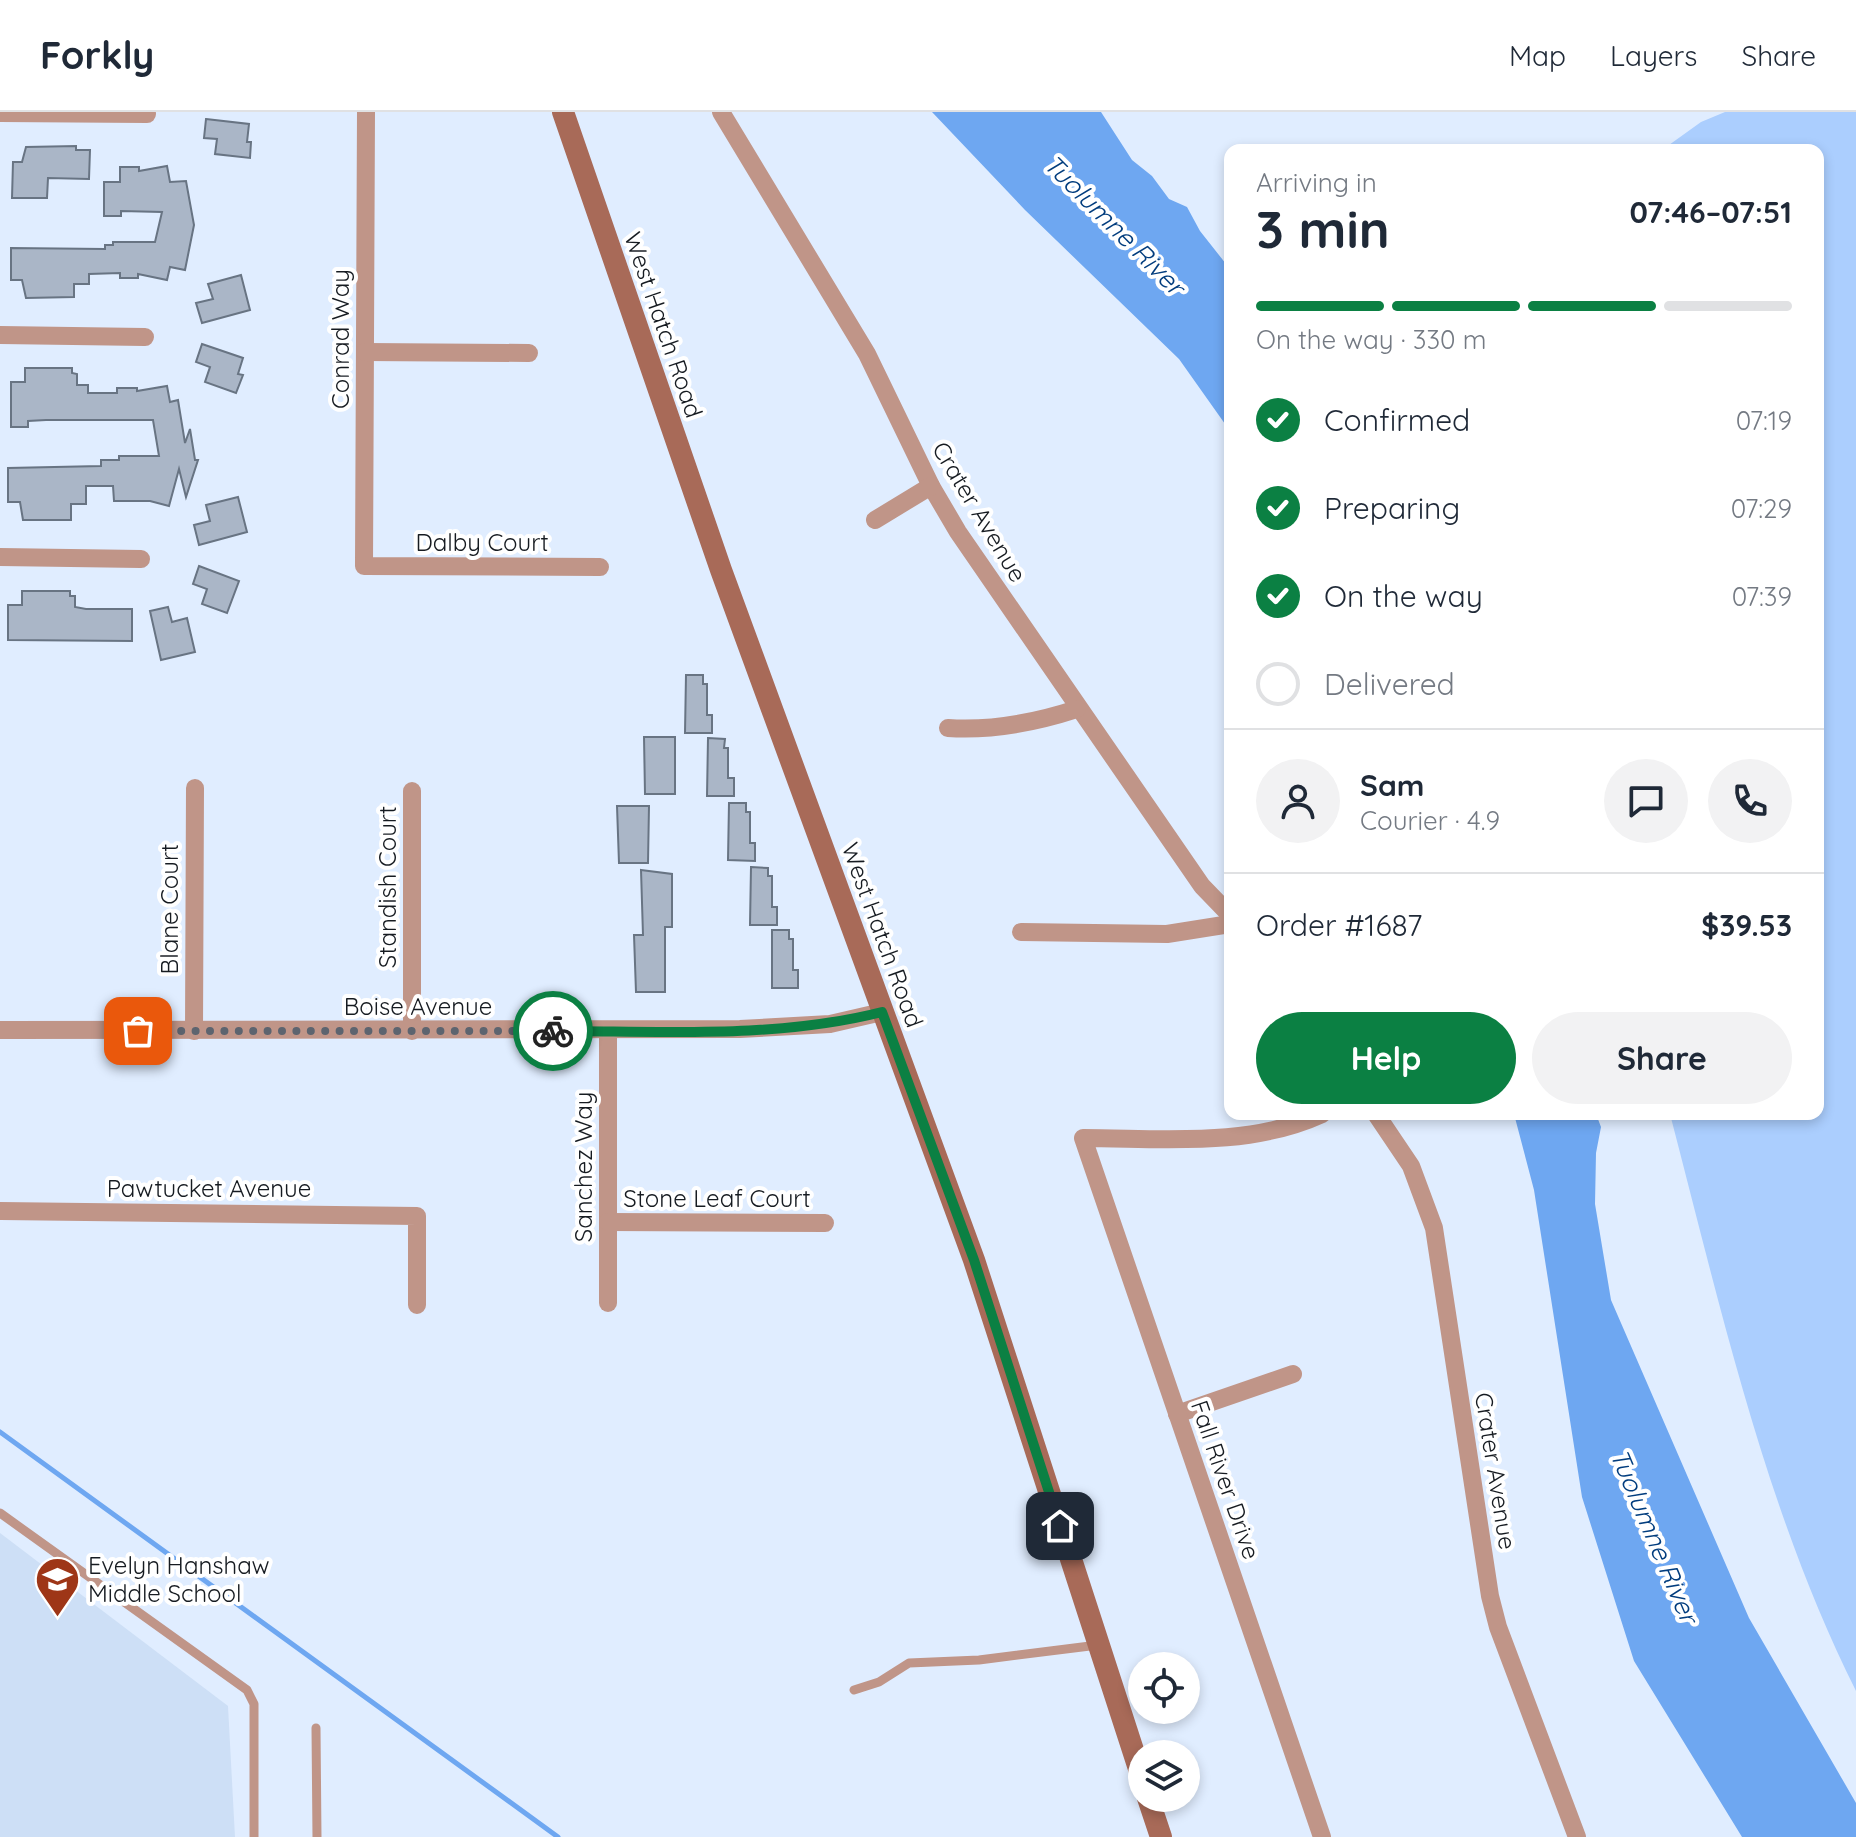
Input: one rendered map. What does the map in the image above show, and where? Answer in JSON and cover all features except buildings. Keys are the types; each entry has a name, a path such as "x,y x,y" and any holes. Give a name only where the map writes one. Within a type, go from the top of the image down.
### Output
{"main road":[{"name":"West Hatch Road","path":"563,112 721,570 974,1260 1129,1740"},
{"path":"1153,1812 1161,1837"}],"street":[{"name":"Conrad Way","path":"364,566 366,112"},
{"name":"Crater Avenue","path":"721,112 867,354 931,486 958,532 1077,709 1202,886 1224,909"},
{"path":"0,113 147,114"},
{"path":"0,335 145,337"},
{"path":"365,352 529,353"},
{"path":"875,520 931,486"},
{"path":"0,557 141,559"},
{"name":"Dalby Court","path":"364,566 600,567"},
{"path":"948,728 973,730 1014,726 1077,709"},
{"name":"Blane Court","path":"194,1031 195,788"},
{"name":"Standish Court","path":"412,791 412,1031"},
{"path":"1021,932 1167,934 1224,925"},
{"name":"Boise Avenue","path":"0,1030 608,1031 787,1027 830,1024 882,1012"},
{"name":"Sanchez Way","path":"608,1031 608,1303"},
{"name":"Fall River Drive","path":"1307,1120 1285,1129 1249,1136 1083,1138 1322,1837"},
{"name":"Crater Avenue","path":"1380,1120 1411,1166 1434,1228 1490,1596 1498,1627 1577,1837"},
{"name":"Pawtucket Avenue","path":"0,1211 417,1216 417,1305"},
{"name":"Stone Leaf Court","path":"608,1222 825,1223"},
{"path":"1177,1414 1293,1374"}],"lane":[{"path":"0,1513 247,1690 254,1704 254,1837"},
{"path":"854,1690 879,1682 909,1663 979,1660 1098,1645"},
{"path":"316,1728 317,1837"}],"shaded area":[{"path":"1725,112 1856,112 1856,1691 1824,1622 1771,1480 1727,1334 1672,1120 1824,1120 1824,144 1670,144 1701,122"},
{"name":"Evelyn Hanshaw Middle School","path":"0,1533 228,1706 235,1837 0,1837"}],"water":[{"name":"Tuolumne River","path":"932,112 1101,112 1132,160 1152,176 1169,199 1187,207 1200,231 1224,261 1224,423 1179,359 1025,210"},
{"name":"Tuolumne River","path":"1516,1120 1598,1120 1601,1127 1596,1153 1595,1204 1611,1300 1749,1618 1856,1803 1856,1837 1742,1837 1634,1661 1582,1497 1534,1190"}],"waterway":[{"path":"0,1432 558,1837"}],"way so far":[{"path":"138,1031 553,1031"}],"place":[{"name":"Evelyn Hanshaw Middle School","path":"57,1619"}],"route":[{"path":"553,1031 787,1027 830,1024 882,1012 974,1260 1060,1526"}]}
